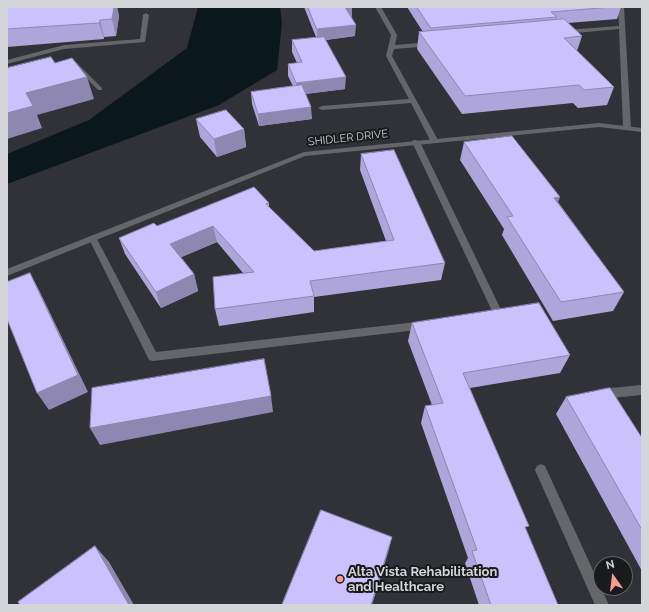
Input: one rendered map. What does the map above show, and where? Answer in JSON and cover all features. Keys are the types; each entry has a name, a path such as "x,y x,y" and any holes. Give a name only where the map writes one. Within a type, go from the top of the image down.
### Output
{"street":[{"path":"378,7 394,35 389,56 434,140"},
{"path":"621,7 627,128"},
{"path":"7,62 64,47 144,41 146,15"},
{"path":"561,33 623,27"},
{"path":"391,47 438,43"},
{"path":"66,64 73,62 100,89"},
{"path":"322,108 413,100"},
{"name":"SHIDLER DRIVE","path":"7,274 304,154 434,140 599,125 642,130"},
{"path":"416,142 499,316 484,318"},
{"path":"94,239 153,357 436,324"},
{"path":"588,396 642,390"},
{"path":"541,470 602,605"}],"shaded area":[{"path":"198,7 280,7 282,23 277,70 219,105 7,184 7,154 89,120 187,48"}],"building":[{"path":"7,7 114,7 112,19 100,20 99,23 7,29"},
{"path":"308,7 345,7 356,25 317,29"},
{"path":"417,7 612,7 551,12 557,17 431,28"},
{"path":"564,19 582,36 564,38 614,87 584,90 579,85 465,96 419,32"},
{"path":"324,37 346,77 296,83 288,64 302,62 292,40"},
{"path":"51,57 55,63 72,58 87,77 26,93 33,106 7,113 7,68"},
{"path":"302,85 311,107 258,114 251,92"},
{"path":"226,110 244,129 214,139 196,119"},
{"path":"512,136 560,197 554,198 624,292 561,302 507,217 513,216 464,142"},
{"path":"394,150 445,263 310,281 314,296 215,309 213,277 254,272 213,226 170,244 194,274 156,292 119,238 154,223 157,226 254,187 269,203 266,204 314,251 394,240 361,154"},
{"path":"30,273 78,375 37,393 7,319 7,282"},
{"path":"539,303 570,355 463,373 529,526 525,527 558,605 491,605 472,551 477,550 425,406 443,403 412,323"},
{"path":"264,359 271,396 90,428 92,388"},
{"path":"610,388 642,438 642,530 566,397"},
{"name":"Alta Vista Rehabilitation and Healthcare","path":"321,510 392,537 371,605 282,605"},
{"path":"95,546 129,605 20,605 18,602"}],"place":[{"name":"Alta Vista Rehabilitation and Healthcare","path":"340,579"}]}
